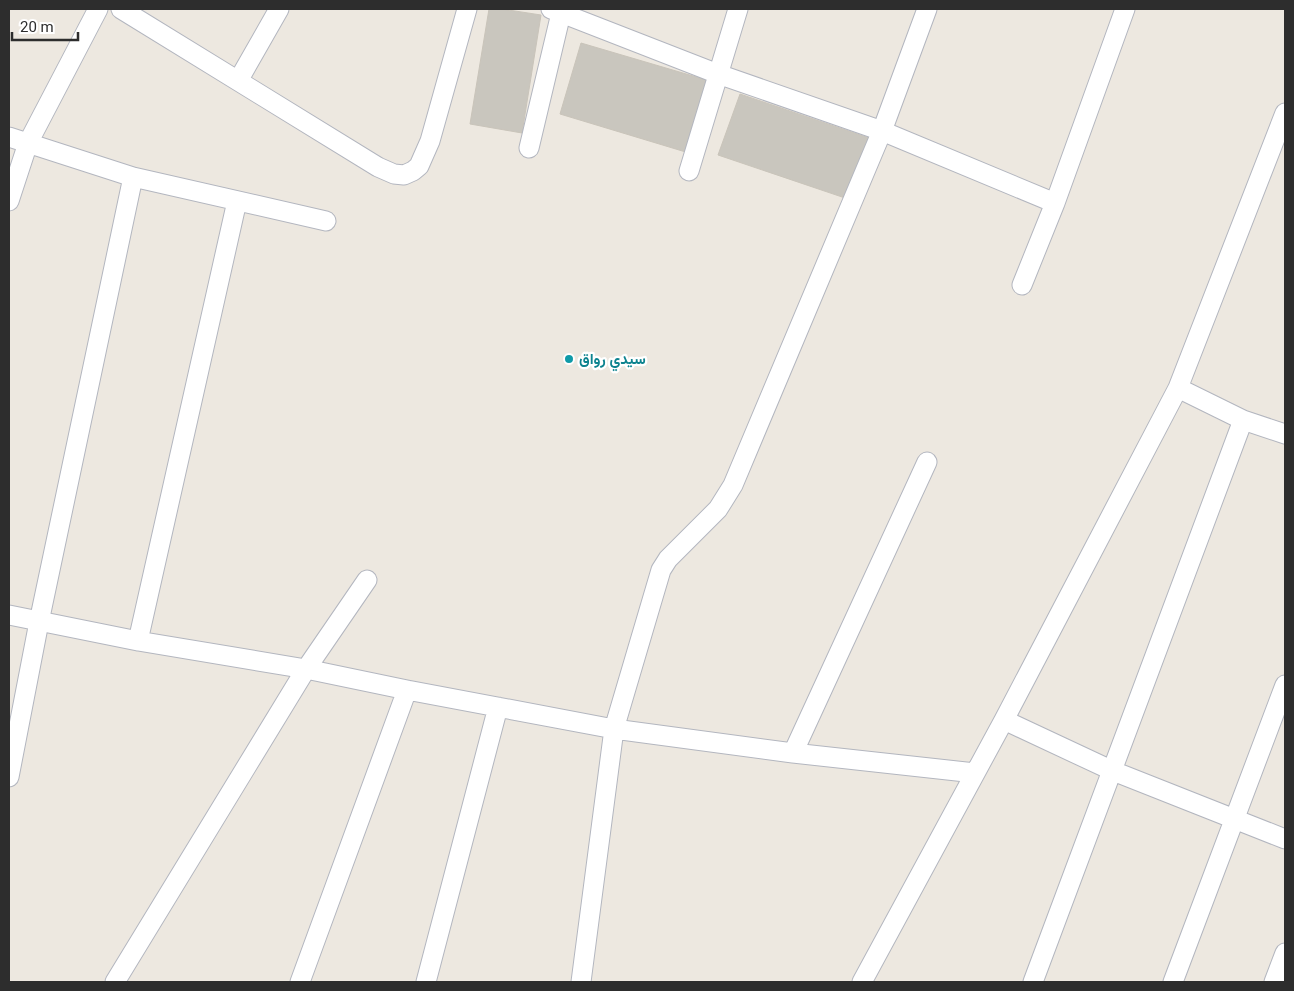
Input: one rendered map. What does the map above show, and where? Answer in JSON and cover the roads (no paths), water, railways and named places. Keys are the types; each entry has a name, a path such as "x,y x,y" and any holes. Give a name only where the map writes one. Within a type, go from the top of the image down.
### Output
{"street":[{"path":"9,200 28,143 98,9"},
{"path":"121,9 378,167 394,174 404,175 419,166 430,141 467,9"},
{"path":"238,81 278,9"},
{"path":"689,171 738,9"},
{"path":"580,982 614,729 661,570 668,559 718,508 733,485 882,131 927,9"},
{"path":"1022,285 1055,203 1124,9"},
{"path":"529,148 558,10 718,74 882,131 1055,203"},
{"path":"862,982 1004,720 1178,388 1285,113"},
{"path":"9,137 133,177 326,222"},
{"path":"9,777 133,177"},
{"path":"138,641 236,201"},
{"path":"1178,388 1243,420 1284,432"},
{"path":"1033,982 1243,420"},
{"path":"793,753 927,462"},
{"path":"114,982 306,669 367,580"},
{"path":"9,615 138,641 306,669 498,708 614,729 793,753 975,773"},
{"path":"1173,982 1285,685"},
{"path":"300,982 406,690"},
{"path":"426,982 498,708"},
{"path":"1004,720 1113,770 1285,839"},
{"path":"1274,982 1285,953"}],"place":[{"name":"سيدي رواق","path":"569,359"}]}
